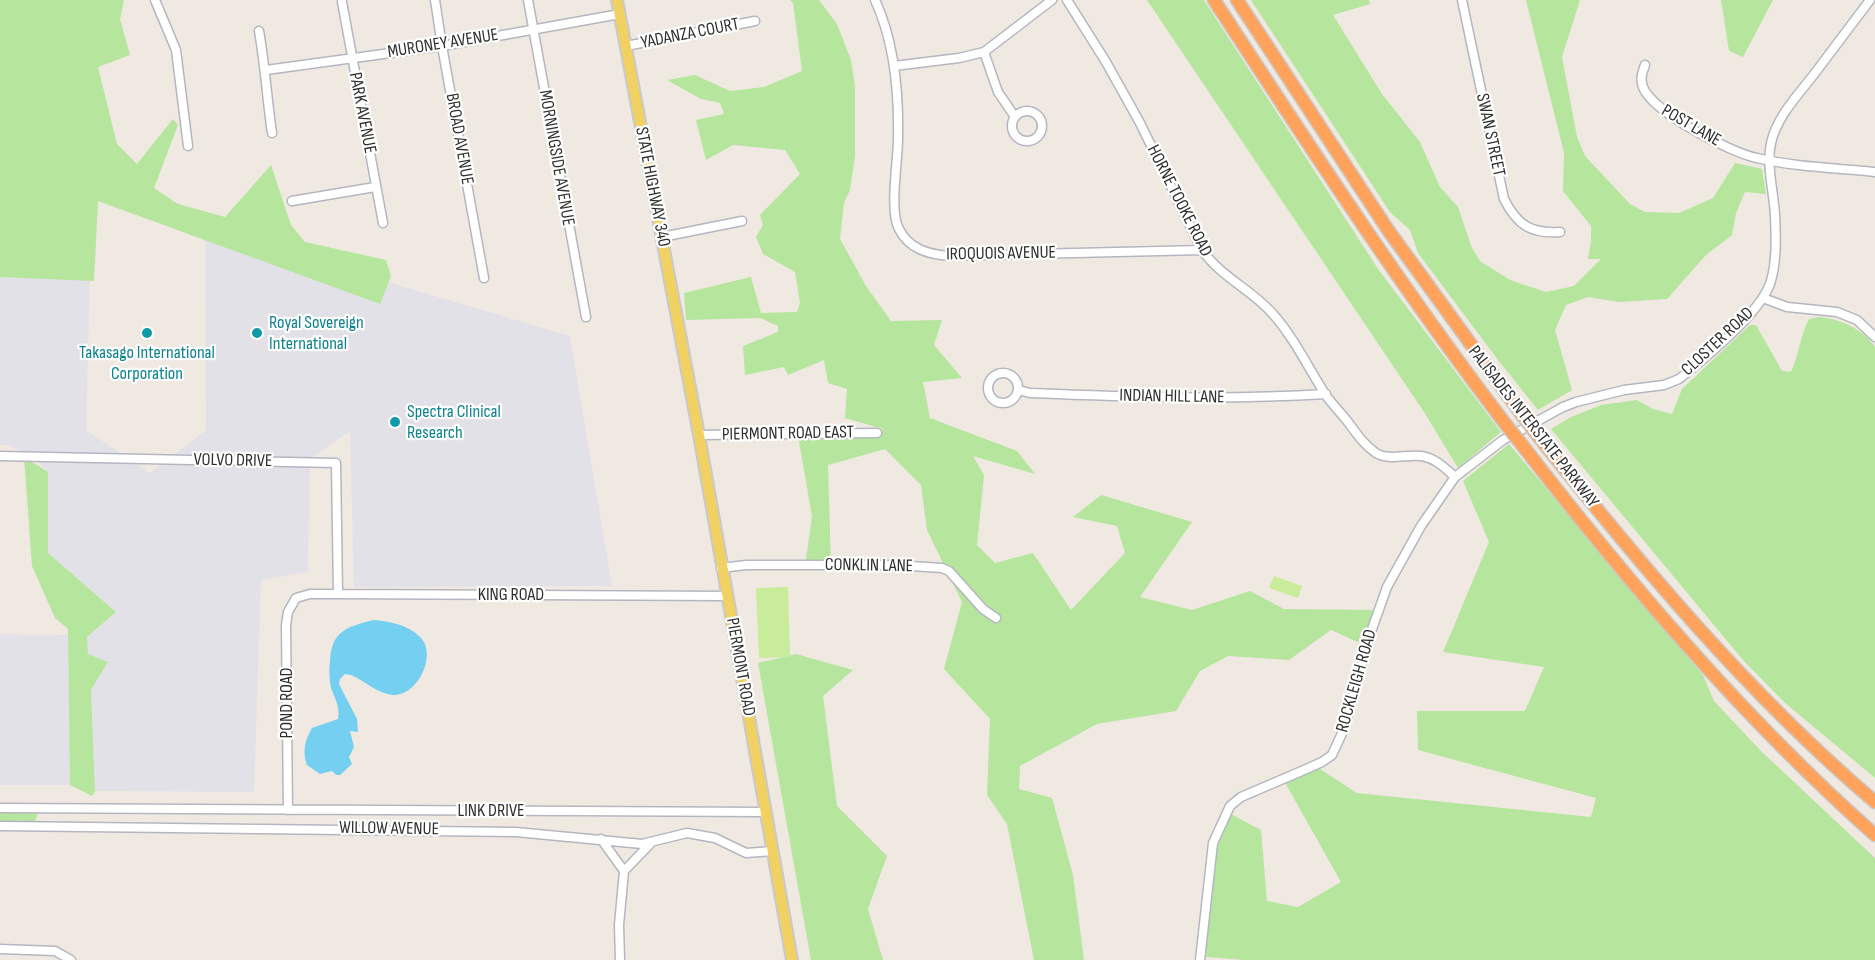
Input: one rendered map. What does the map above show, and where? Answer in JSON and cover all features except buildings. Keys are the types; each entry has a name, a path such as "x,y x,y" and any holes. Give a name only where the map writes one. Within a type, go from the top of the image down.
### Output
{"highway":[{"name":"PALISADES INTERSTATE PARKWAY","path":"1214,0 1383,256 1444,343 1507,426 1634,583 1717,677 1786,751 1875,835"},
{"name":"PALISADES INTERSTATE PARKWAY","path":"1237,0 1388,230 1535,432 1635,555 1752,687 1814,748 1875,802"}],"main road":[{"name":"STATE HIGHWAY 340","path":"617,0 687,375"},
{"name":"PIERMONT ROAD","path":"687,375 792,960"}],"street":[{"path":"155,0 176,50 188,147"},
{"name":"BROAD AVENUE","path":"435,0 484,278"},
{"name":"MORNINGSIDE AVENUE","path":"528,0 586,317"},
{"name":"IROQUOIS AVENUE","path":"875,0 888,38 894,66 898,136 894,214 899,230 918,250 930,255 948,256 1202,250"},
{"path":"894,66 959,58 984,52 1052,0"},
{"name":"HORNE TOOKE ROAD","path":"1067,0 1106,62 1140,123 1202,250 1218,270 1273,314 1301,351 1326,394 1364,442 1378,454 1398,457 1420,456 1438,462 1455,477"},
{"name":"SWAN STREET","path":"1462,0 1504,199 1511,214 1534,231 1560,232"},
{"name":"CLOSTER ROAD","path":"1387,587 1421,526 1455,477 1503,440 1576,402 1624,390 1664,385 1679,379 1750,315 1763,298 1770,283 1776,239 1770,160 1771,143 1777,127 1786,111 1870,0"},
{"name":"PARK AVENUE","path":"342,2 383,223"},
{"name":"MURONEY AVENUE","path":"266,70 442,46 620,14"},
{"name":"YADANZA COURT","path":"626,46 755,21"},
{"path":"259,31 266,70 265,87 272,133"},
{"path":"984,52 998,92 1015,117"},
{"name":"POST LANE","path":"1644,65 1641,76 1643,88 1653,103 1669,116 1740,154 1770,160 1875,172"},
{"path":"292,201 375,187"},
{"path":"662,237 742,221"},
{"path":"1763,298 1787,307 1837,312 1857,320 1875,337"},
{"name":"INDIAN HILL LANE","path":"1019,390 1030,393 1147,398 1257,398 1326,394"},
{"name":"PIERMONT ROAD EAST","path":"699,435 877,433"},
{"name":"VOLVO DRIVE","path":"0,456 336,463 338,594"},
{"name":"CONKLIN LANE","path":"722,568 746,565 895,565 942,568 949,571 983,609 996,618"},
{"name":"ROCKLEIGH ROAD","path":"1200,960 1214,841 1230,806 1240,796 1322,762 1332,755 1343,731 1371,632 1387,587"},
{"name":"KING ROAD","path":"296,598 310,594 726,596"},
{"name":"POND ROAD","path":"288,810 286,625 288,612 296,598"},
{"name":"LINK DRIVE","path":"0,808 766,812"},
{"name":"WILLOW AVENUE","path":"0,826 516,831 600,838 634,844 687,833 714,838 746,853 773,851"},
{"path":"600,838 624,872"},
{"path":"620,960 619,925 624,872 652,842"},
{"path":"0,949 55,951 71,960"}],"shaded area":[{"path":"0,167 92,195 86,430 150,473 206,430 205,228 570,336 612,586 354,587 350,431 310,459 308,572 261,580 254,792 95,791 91,690 108,663 88,654 87,637 116,612 48,553 48,472 37,461 9,445 0,445"},
{"path":"0,634 70,635 70,785 0,785"}],"green space":[{"path":"0,0 124,0 120,19 130,55 98,67 117,144 137,164 173,119 178,125 154,188 178,204 225,217 271,165 291,225 305,242 386,260 391,276 380,304 98,201 94,281 0,277"},
{"path":"790,0 819,0 837,24 851,60 855,87 855,156 850,190 844,203 840,239 866,286 891,321 942,320 934,345 962,378 923,382 930,418 1017,451 1035,474 973,456 984,475 977,545 995,563 1033,553 1071,610 1125,553 1117,526 1073,517 1101,495 1192,522 1140,597 1192,610 1250,591 1284,609 1378,610 1366,646 1331,630 1289,660 1228,656 1200,671 1176,711 1097,724 1020,766 1019,789 1052,798 1073,875 1084,960 1034,960 1007,824 987,795 990,719 944,669 962,602 927,530 921,485 885,449 828,465 831,566 805,566 812,516 798,436 865,437 883,429 845,418 847,389 828,383 824,360 788,375 784,367 745,375 743,346 778,332 778,326 760,318 686,320 684,293 751,277 761,313 797,312 800,303 795,272 763,254 756,237 763,225 760,215 800,174 785,150 733,145 706,160 696,120 724,114 720,103 701,99 667,80 695,75 730,91 764,87 802,71 793,3"},
{"path":"1147,0 1204,0 1378,269 1501,432 1458,468 1424,412"},
{"path":"1251,0 1369,0 1370,4 1333,15 1382,94 1420,142 1440,187 1458,207 1472,248 1480,261 1510,280 1546,292 1574,286 1601,259 1588,259 1591,226 1563,191 1564,153 1526,0 1580,0 1562,57 1577,137 1585,156 1630,204 1645,212 1679,213 1713,198 1735,163 1762,169 1766,194 1745,192 1736,213 1732,235 1706,255 1667,299 1619,302 1588,297 1566,305 1555,330 1572,390 1538,410 1418,253 1410,230 1390,212"},
{"path":"1721,0 1773,0 1743,57 1729,51"},
{"path":"1819,317 1851,326 1875,347 1875,778 1785,703 1743,660 1551,429 1571,417 1601,405 1637,400 1653,409 1672,414 1682,389 1750,325 1756,325 1782,371 1791,372 1809,319"},
{"path":"1509,444 1703,675 1714,701 1761,751 1875,858 1875,960 1245,960 1206,957 1214,844 1229,813 1261,830 1267,901 1298,907 1341,882 1283,779 1317,767 1357,793 1591,817 1596,798 1418,750 1417,711 1525,711 1544,667 1443,652 1489,542 1463,481"},
{"path":"24,457 48,472 48,553 116,612 87,637 88,654 108,662 91,690 95,791 92,796 70,785 68,629 55,618 32,566"},
{"path":"1274,576 1302,586 1298,598 1269,588"},
{"path":"788,587 790,657 759,658 756,588"},
{"path":"796,654 853,670 823,696 837,806 887,856 868,909 883,960 811,960 758,663"},
{"path":"0,808 39,808 35,822 0,822"}],"water":[{"path":"373,620 398,624 421,638 427,654 426,664 417,682 402,694 387,694 351,675 345,674 340,679 339,684 357,719 358,732 350,731 354,747 349,757 352,764 340,775 332,771 320,774 307,765 305,746 312,728 338,719 338,706 331,688 331,650 343,631"}],"place":[{"name":"Takasago International Corporation","path":"147,333"},
{"name":"Royal Sovereign International","path":"257,333"},
{"name":"Spectra Clinical Research","path":"395,422"}]}
